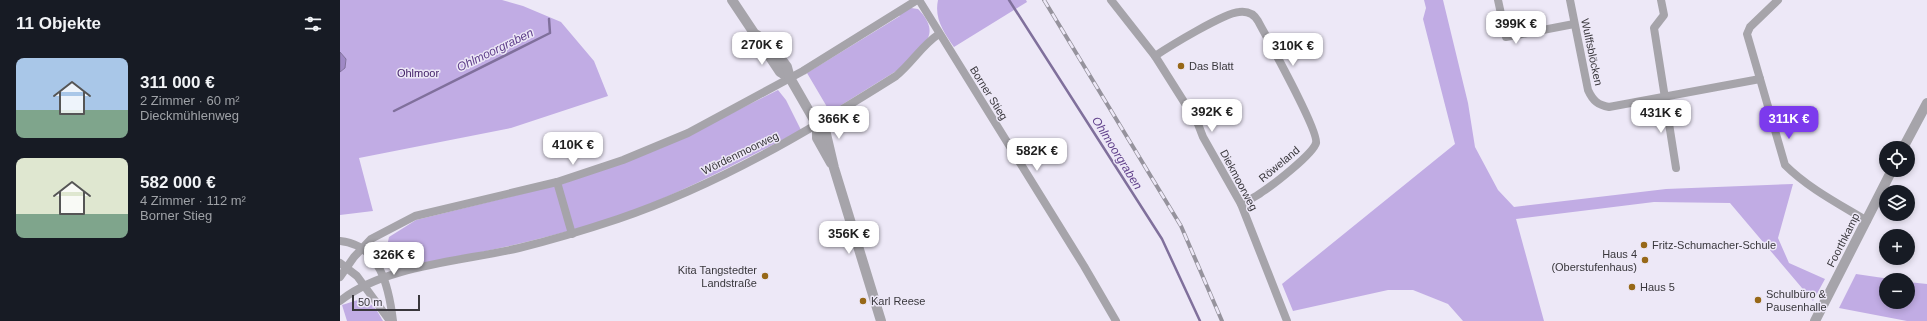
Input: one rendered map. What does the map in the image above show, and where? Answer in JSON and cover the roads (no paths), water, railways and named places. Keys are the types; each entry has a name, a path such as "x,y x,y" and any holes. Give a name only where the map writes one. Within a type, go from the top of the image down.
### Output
{"street":[{"path":"732,0 757,35 780,72 790,78 817,125 817,138 834,168 881,321"},
{"path":"340,277 343,265 371,239 415,216 556,182 623,160 688,133 790,78 918,0"},
{"name":"Borner Stieg","path":"918,0 1084,266 1116,321"},
{"name":"Diekmoorweg","path":"1111,0 1155,56 1198,124 1203,137 1241,204 1287,321"},
{"path":"1498,0 1506,37 1574,24"},
{"name":"Wulffsblöcken","path":"1570,0 1588,90 1592,98 1599,105 1609,107 1760,79"},
{"path":"1661,0 1664,16 1654,28 1676,168"},
{"path":"1778,0 1750,27 1747,34 1785,164 1792,173 1824,195 1867,221"},
{"name":"Röweland","path":"1155,56 1169,46 1233,13 1248,12 1254,15 1258,21 1315,133 1316,142 1313,150 1294,167 1262,193 1241,204"},
{"name":"Wördenmoorweg","path":"340,301 364,285 384,277 519,248 572,234 669,200 746,165 817,125 896,76 931,39 939,34"},
{"path":"1907,141 1927,103"},
{"name":"Foorthkamp","path":"1815,321 1889,177"},
{"path":"556,182 572,234"},
{"path":"340,241 353,242 362,247 378,266 384,277 391,321"},
{"path":"343,265 357,276 391,321"}],"waterway":[{"name":"Ohlmoorgraben","path":"1009,0 1162,239 1200,321"},
{"name":"Ohlmoorgraben","path":"394,111 550,33 549,19"}],"railway":[{"path":"1044,0 1181,226 1222,321"}],"place":[{"name":"Das Blatt","path":"1181,66"},
{"name":"Fritz-Schumacher-Schule","path":"1644,245"},
{"name":"Haus 4 (Oberstufenhaus)","path":"1645,260"},
{"name":"Kita Tangstedter Landstraße","path":"765,276"},
{"name":"Haus 5","path":"1632,287"},
{"name":"Schulbüro & Pausenhalle","path":"1758,300"},
{"name":"Karl Reese","path":"863,301"}],"park label":[{"name":"Ohlmoor","path":"418,73"}]}
